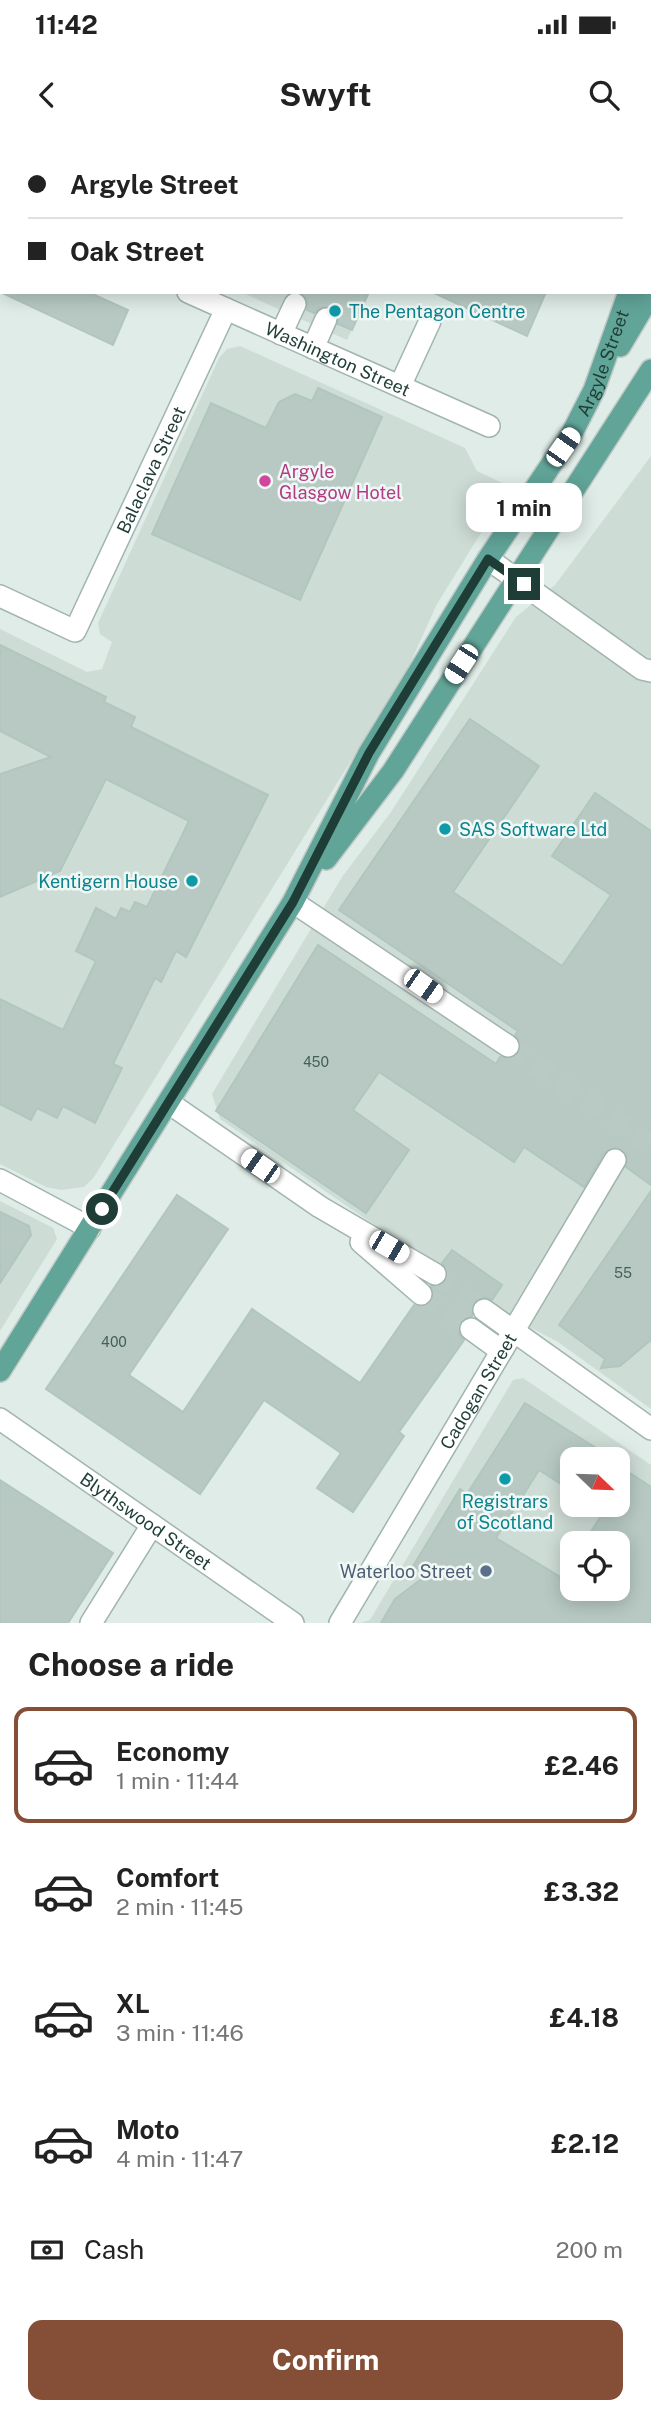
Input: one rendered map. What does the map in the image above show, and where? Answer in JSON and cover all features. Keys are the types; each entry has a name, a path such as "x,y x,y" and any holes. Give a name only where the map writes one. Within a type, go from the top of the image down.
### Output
{"main road":[{"name":"Argyle Street","path":"0,1371 293,902 369,753 488,559 571,435 594,390 628,294"},
{"path":"594,390 651,294"},
{"name":"Argyle Street","path":"293,902 393,771 651,370"}],"street":[{"name":"Washington Street","path":"194,294 223,303 281,334 489,426"},
{"name":"Balaclava Street","path":"0,596 75,631 223,303"},
{"path":"281,334 295,304"},
{"path":"313,348 326,319"},
{"path":"400,386 430,321"},
{"path":"488,559 648,665"},
{"path":"293,902 508,1046"},
{"path":"169,1103 320,1207 435,1274"},
{"name":"Cadogan Street","path":"340,1623 615,1160"},
{"path":"0,1180 90,1227"},
{"path":"320,1207 421,1294"},
{"path":"484,1310 651,1429"},
{"path":"471,1329 500,1350"},
{"name":"Blythswood Street","path":"0,1419 293,1623"},
{"path":"91,1623 152,1525"}],"shaded area":[{"name":"The Pentagon Centre","path":"245,294 368,294 347,340"},
{"path":"240,346 465,448 477,471 517,490 479,536 437,604 407,670 94,1177 84,1187 61,1190 46,1187 0,1164 0,629 87,672 102,669 112,642 100,634 98,623 219,358 227,349"},
{"path":"651,456 651,1409 558,1342 503,1313 220,1119 212,1094 342,877 391,812 516,617 555,585"},
{"path":"0,1201 53,1228 57,1239 0,1331"},
{"path":"523,1378 625,1447 560,1447 560,1517 630,1517 630,1451 651,1465 651,1623 360,1623 370,1620 513,1380"}],"building":[{"path":"4,294 92,294 128,310 113,345"},
{"name":"The Pentagon Centre","path":"302,294 368,294 352,330 338,324 337,312 331,307 319,308 314,313 307,310 308,302"},
{"path":"436,294 545,294 527,336"},
{"name":"Argyle Glasgow Hotel","path":"318,388 382,417 300,600 152,534 211,403 266,428 279,402 295,394 312,401"},
{"name":"Kentigern House","path":"0,645 106,697 104,702 135,717 131,727 268,795 186,957 176,951 161,982 155,978 113,1064 122,1068 95,1123 63,1106 57,1118 37,1108 31,1120 0,1104 0,999 63,1030 96,961 76,951 96,908 116,919 121,908 130,912 135,902 147,907 189,821 106,779 60,871 0,897 0,774 51,757 0,731"},
{"path":"470,719 539,766 453,892 562,966 611,895 552,856 595,793 651,831 651,1185 626,1167 627,1154 616,1147 604,1153 584,1187 524,1147 514,1162 379,1072 353,1110 409,1150 366,1213 216,1111 318,945 496,1064 500,1057 513,1058 519,1053 520,1041 515,1035 518,1031 339,910"},
{"path":"651,1191 651,1340 620,1366 601,1368 605,1359 559,1325"},
{"path":"177,1195 228,1229 129,1375 183,1412 252,1309 360,1383 414,1305 425,1307 434,1296 431,1286 441,1286 446,1281 448,1273 442,1263 452,1250 502,1285 492,1300 485,1297 474,1302 472,1316 460,1322 459,1334 464,1340 399,1432 404,1436 353,1512 317,1488 341,1453 264,1400 200,1494 46,1389"},
{"path":"0,1212 29,1226 31,1235 0,1283"},
{"path":"525,1403 594,1447 560,1447 560,1483 539,1470 496,1538 560,1577 560,1601 630,1601 630,1531 591,1531 600,1517 630,1517 630,1473 651,1487 651,1623 381,1623 395,1599 428,1574 413,1566 460,1489 467,1494"},
{"path":"0,1480 113,1553 68,1623 0,1623"}],"tunnel":[{"path":"508,1046 651,1145"},
{"path":"435,1274 484,1310"},
{"path":"421,1294 471,1329"}],"place":[{"name":"The Pentagon Centre","path":"335,311"},
{"name":"Argyle Glasgow Hotel","path":"265,481"},
{"name":"SAS Software Ltd","path":"445,829"},
{"name":"Kentigern House","path":"192,881"},
{"name":"Registrars of Scotland","path":"505,1479"},
{"name":"Waterloo Street","path":"486,1571"}],"route":[{"path":"102,1209 293,902 369,753 488,559 524,584"}]}
